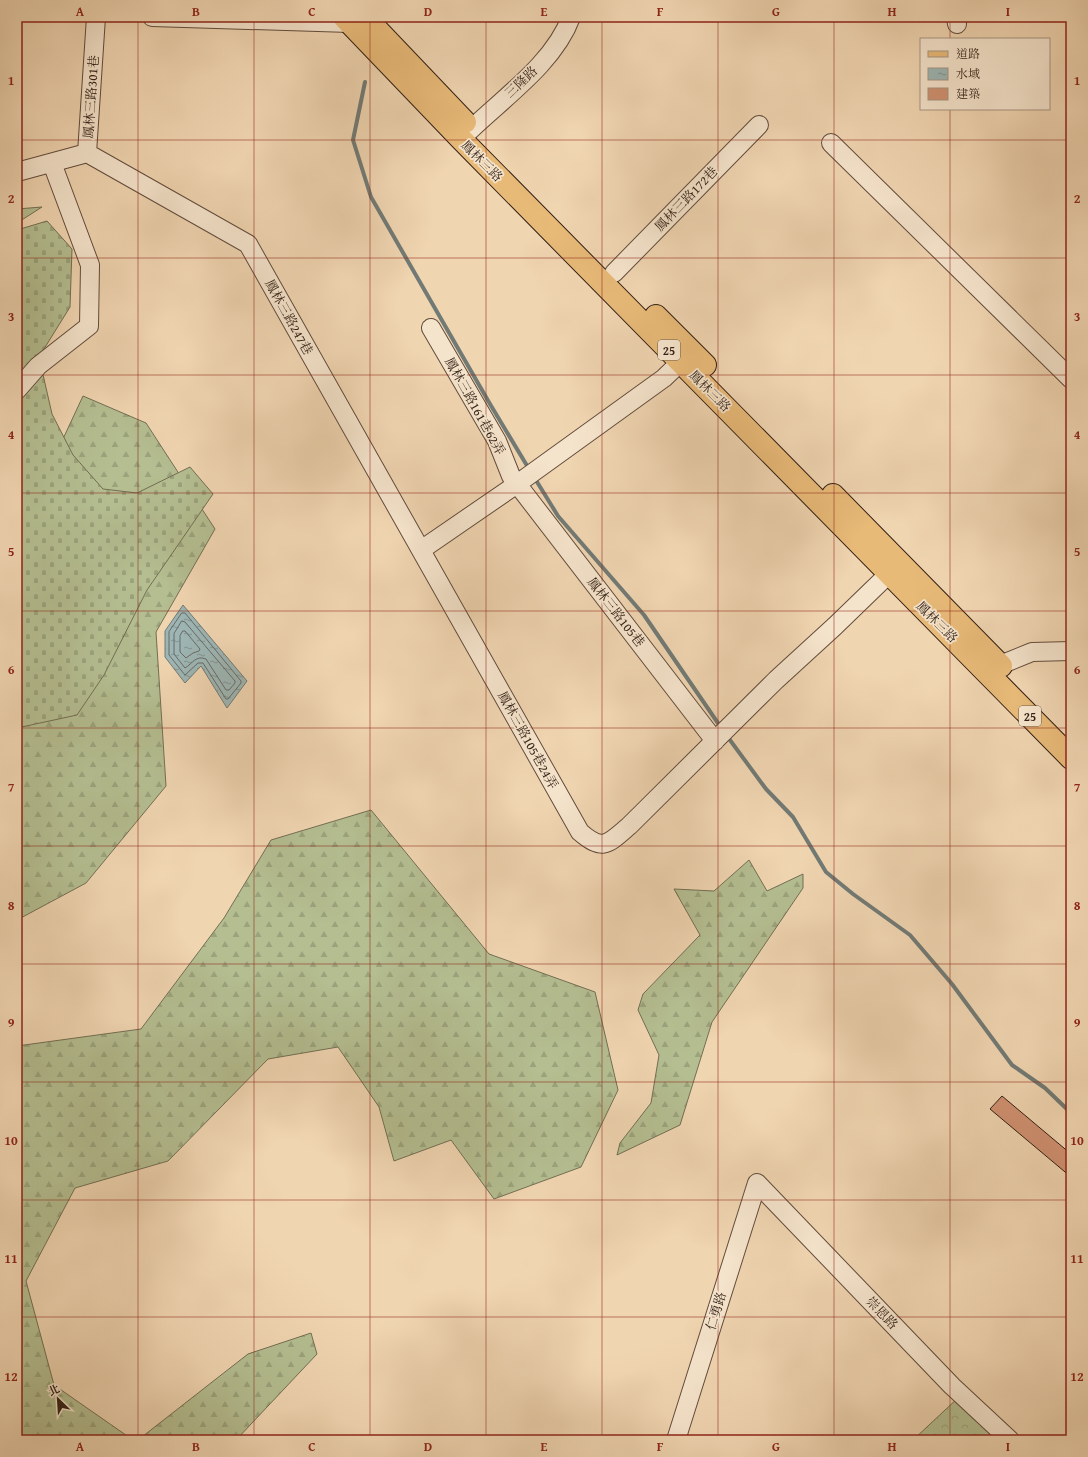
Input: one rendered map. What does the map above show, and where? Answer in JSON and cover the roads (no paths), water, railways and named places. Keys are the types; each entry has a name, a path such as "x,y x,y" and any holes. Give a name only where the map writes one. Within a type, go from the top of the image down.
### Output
{"main road":[{"name":"鳳林三路","path":"354,19 994,670 1071,758"},
{"name":"鳳林三路","path":"466,134 614,273 686,357"},
{"name":"鳳林三路","path":"994,670 1071,736"}],"street":[{"name":"鳳林三路301巷","path":"17,172 87,153 96,17"},
{"name":"鳳林三路","path":"152,17 354,19"},
{"name":"三隆路","path":"466,134 538,67 566,30 571,17"},
{"name":"鳳林三路172巷","path":"614,273 759,125"},
{"path":"831,143 1071,379"},
{"name":"鳳林三路247巷","path":"87,153 248,244 464,626"},
{"path":"17,390 38,366 89,326 90,264 52,163"},
{"name":"鳳林三路161巷62弄","path":"431,328 497,441 511,476 519,482"},
{"path":"421,550 664,378 686,357"},
{"name":"鳳林三路105巷","path":"519,482 721,735"},
{"path":"721,735 776,680 895,568"},
{"name":"鳳林三路105巷24弄","path":"464,626 580,832 591,842 600,845 612,841 721,735"},
{"path":"994,670 1032,652 1071,651"},
{"name":"仁勇路","path":"676,1440 757,1183"},
{"name":"崇恩路","path":"757,1183 952,1386 1010,1440"}],"water":[{"path":"183,605 247,681 227,708 201,666 185,683 165,657 165,631"}],"waterway":[{"path":"365,82 353,140 371,197 529,469"},
{"path":"534,477 558,516 644,615 722,729"},
{"path":"727,736 766,789 793,817 826,872 853,894 910,935 952,984 1012,1065 1045,1088 1071,1113"}]}
